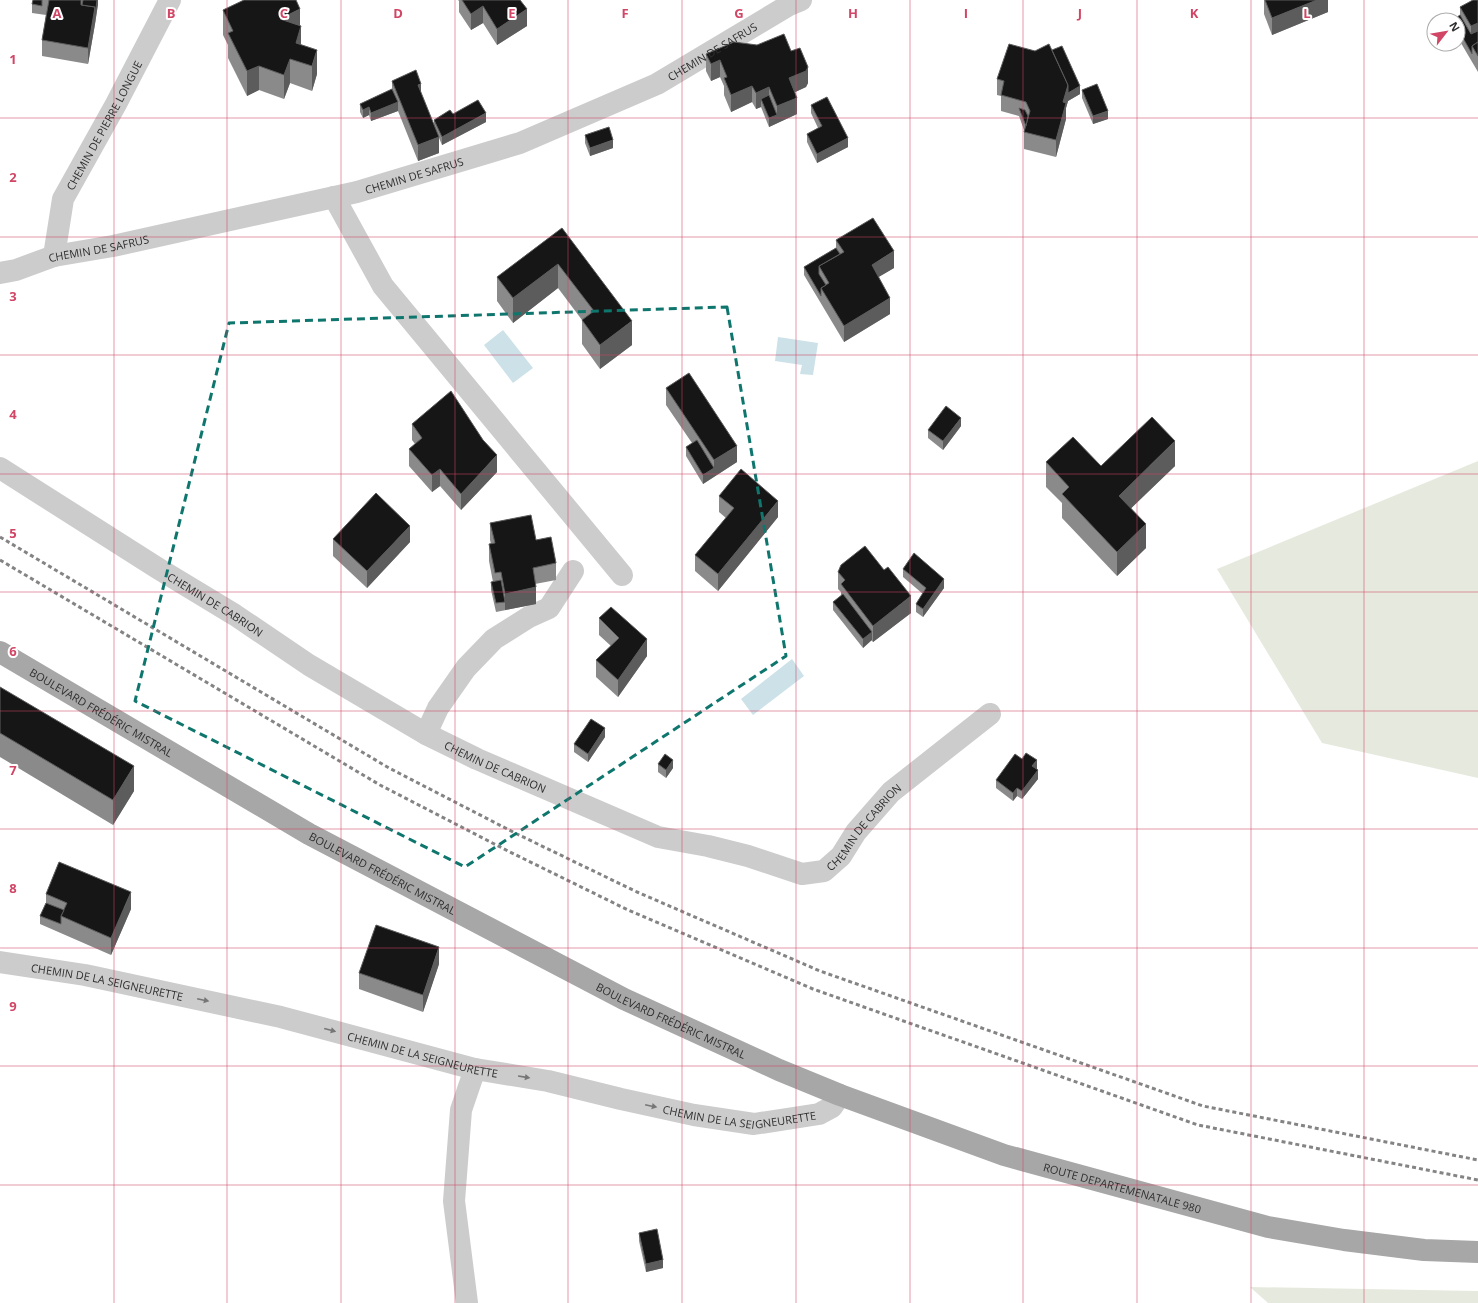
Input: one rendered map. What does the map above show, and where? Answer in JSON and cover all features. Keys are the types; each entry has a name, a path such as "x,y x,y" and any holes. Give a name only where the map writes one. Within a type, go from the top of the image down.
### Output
{"main road":[{"name":"BOULEVARD FRÉDÉRIC MISTRAL","path":"0,652 309,834 624,1000 779,1070"},
{"name":"ROUTE DEPARTEMENATALE 980","path":"779,1070 840,1096 1004,1155 1268,1227 1344,1240 1424,1250 1478,1252"}],"street":[{"name":"CHEMIN DE PIERRE LONGUE","path":"54,256 63,199 116,104 170,0"},
{"name":"CHEMIN DE SAFRUS","path":"0,273 16,270 54,256 112,246 357,192 520,143 657,84 789,5 801,0"},
{"path":"334,196 383,286 622,575"},
{"name":"CHEMIN DE CABRION","path":"0,468 235,615 309,665 426,734 476,759 658,837 708,846 748,856 802,874 824,871 842,856 856,832 891,792 990,714"},
{"path":"426,734 438,708 466,668 494,639 529,618 550,608 573,571"},
{"name":"CHEMIN DE LA SEIGNEURETTE","path":"0,962 85,974 281,1017 475,1069 548,1081 621,1100 754,1124 819,1114 832,1107 840,1096"},
{"path":"467,1303 454,1201 461,1110 475,1069"}],"highlighted area":[{"path":"727,307 786,656 465,867 135,701 229,323"}],"shaded area":[{"path":"1478,461 1478,778 1322,743 1217,569"},
{"path":"1250,1287 1478,1291 1478,1303 1268,1303"}],"water":[{"path":"503,330 533,368 513,383 484,345"},
{"path":"778,337 818,343 813,375 800,374 802,365 775,361"},
{"path":"792,659 804,676 753,715 741,699"}],"building":[{"path":"33,0 42,0 42,6 32,4"},
{"path":"49,0 81,0 81,5 95,7 88,48 42,40"},
{"path":"83,0 97,0 95,15 95,7 82,5"},
{"path":"244,0 296,0 300,9 280,19 301,26 296,43 317,50 312,66 290,59 284,75 259,66 247,71 228,33 233,31 223,10"},
{"path":"462,0 520,0 527,9 497,29 483,6 471,14"},
{"path":"1265,0 1317,0 1272,18"},
{"path":"1473,0 1478,0 1478,23 1471,26 1466,17 1466,12 1463,12 1460,7"},
{"path":"1466,25 1471,34 1478,31 1478,42 1472,46 1472,54 1466,43"},
{"path":"784,34 791,51 800,48 808,67 806,71 789,78 797,98 777,106 769,87 756,93 752,86 731,95 724,78 727,77 720,60 711,64 706,54 734,42 757,45"},
{"path":"1478,42 1478,56 1472,46"},
{"path":"1009,44 1035,51 1049,44 1068,85 1063,102 1066,103 1056,140 1024,132 1030,111 1026,102 1001,95 1004,81 997,79"},
{"path":"1062,46 1080,86 1068,93 1068,85 1052,50"},
{"path":"416,70 421,84 418,85 439,137 418,145 392,81"},
{"path":"1097,84 1108,111 1093,116 1082,90"},
{"path":"392,89 398,102 371,113 369,107 363,110 360,104"},
{"path":"769,95 777,115 769,118 761,99"},
{"path":"827,97 848,138 817,154 807,134 822,126 811,105"},
{"path":"478,100 486,113 442,137 434,120 450,110 453,114"},
{"path":"1019,108 1025,110 1028,116 1026,126"},
{"path":"609,127 613,140 590,148 585,135"},
{"path":"873,218 894,251 872,265 890,298 844,326 821,288 829,283 819,266 844,252 836,240"},
{"path":"562,228 632,321 600,345 582,320 594,311 558,264 513,298 497,277"},
{"path":"836,248 840,254 819,266 819,274 826,285 821,288 821,296 804,267"},
{"path":"689,373 737,446 714,460 666,388"},
{"path":"451,391 483,440 497,455 461,494 440,469 432,475 409,449 422,438 412,424"},
{"path":"946,406 961,418 943,441 928,430"},
{"path":"1152,417 1175,441 1119,496 1146,524 1117,552 1062,494 1069,487 1046,462 1073,437 1101,466"},
{"path":"697,440 714,468 703,475 686,447"},
{"path":"741,469 778,501 718,574 695,555 734,508 719,496"},
{"path":"376,493 410,526 367,571 333,539"},
{"path":"531,515 536,540 551,537 556,563 533,568 536,587 505,594 501,572 495,573 489,544 495,543 490,523"},
{"path":"865,546 884,570 888,567 911,596 873,626 841,584 845,580 838,572 841,565"},
{"path":"914,553 944,579 923,609 916,604 926,588 903,569"},
{"path":"501,580 505,602 496,603 491,582"},
{"path":"843,594 872,632 863,639 833,602"},
{"path":"611,607 647,639 618,680 596,660 619,638 599,618"},
{"path":"0,687 134,766 113,800 0,733"},
{"path":"591,719 605,728 588,754 574,744"},
{"path":"1026,753 1037,760 1032,766 1038,770 1022,791 1017,788 1013,793 996,780 1015,754 1022,759"},
{"path":"665,754 673,760 666,770 658,764"},
{"path":"59,862 131,892 111,938 61,916 67,903 46,894"},
{"path":"46,903 64,910 61,916 61,924 40,916"},
{"path":"376,925 439,947 423,995 359,973"},
{"path":"657,1229 663,1260 646,1264 639,1233"}],"railway":[{"path":"0,537 389,768 517,834 637,892 820,971 1203,1106 1478,1160"},
{"path":"0,560 380,785 508,851 628,910 813,989 1198,1125 1478,1180"}]}
